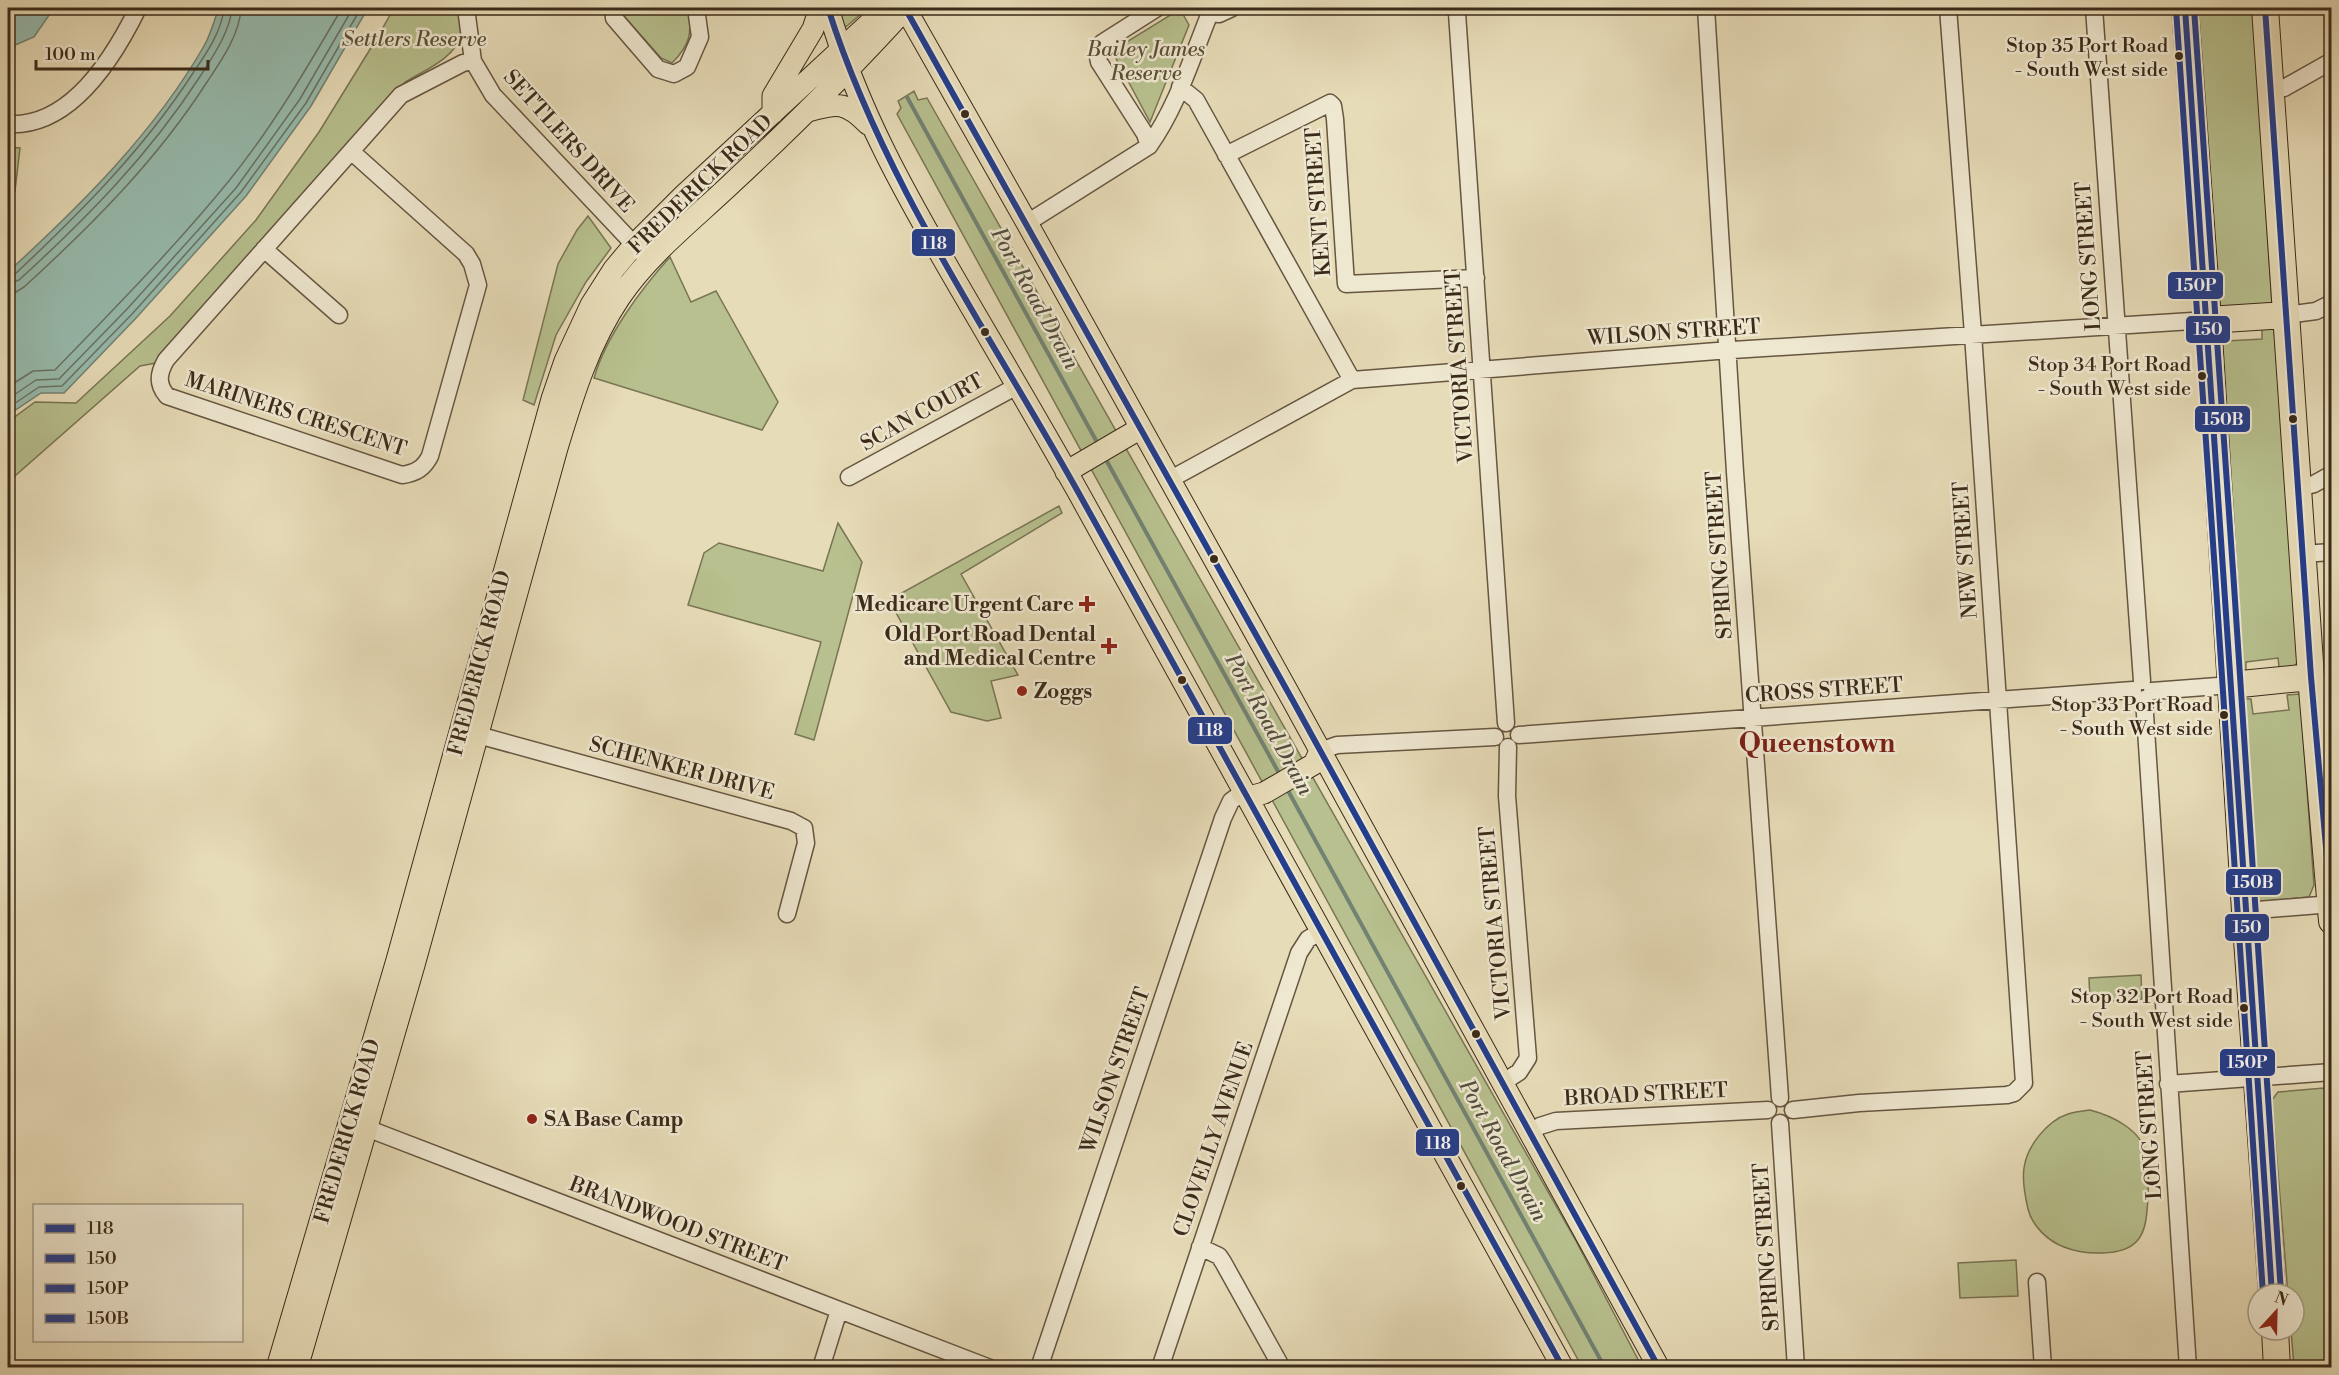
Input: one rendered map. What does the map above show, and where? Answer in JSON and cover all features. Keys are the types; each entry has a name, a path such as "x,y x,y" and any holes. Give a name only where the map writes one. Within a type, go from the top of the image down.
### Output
{"highway":[{"path":"2185,8 2208,320 2230,685 2271,1282"},
{"path":"2265,8 2302,554 2331,910"},
{"path":"2208,320 2286,315"},
{"path":"2230,685 2311,677"},
{"path":"2276,1342 2277,1368"}],"main road":[{"path":"773,113 773,96 813,29 820,8"},
{"path":"828,8 844,61 874,131 926,229 1066,472 1563,1368"},
{"path":"844,61 898,10 1027,223 1141,428 1316,759 1502,1083 1659,1368"},
{"name":"FREDERICK ROAD","path":"469,733 552,399 565,361 591,305 614,269 634,245 684,195 773,113 844,61"},
{"name":"FREDERICK ROAD","path":"297,1368 358,1125 469,733 581,370 598,333 620,298 650,261 808,111 844,61"},
{"path":"808,111 833,105 853,109 874,131"},
{"path":"1066,472 1141,428"},
{"path":"1242,793 1254,796 1264,793 1316,759"},
{"name":"FREDERICK ROAD","path":"277,1368 358,1125"}],"street":[{"path":"8,124 40,119 71,100 107,62 127,31 138,8"},
{"name":"SETTLERS DRIVE","path":"466,8 472,61 493,95 650,261"},
{"path":"613,8 614,18 658,69 674,74 687,67 700,37 696,8"},
{"path":"1149,146 1145,134 1099,62 1097,51 1102,43 1157,8"},
{"path":"1027,223 1149,146 1159,132 1180,87 1205,10 1219,14 1232,8"},
{"name":"VICTORIA STREET","path":"1454,8 1457,13 1506,723 1498,726 1507,740 1507,796 1528,1058 1519,1072 1502,1083"},
{"name":"SPRING STREET","path":"1706,8 1727,350 1780,1098"},
{"name":"NEW STREET","path":"1793,1110 1859,1103 2007,1095 2020,1088 2024,1077 1973,334 1948,8"},
{"name":"LONG STREET","path":"2094,8 2115,327 2143,690 2188,1368"},
{"name":"MARINERS CRESCENT","path":"352,152 466,254 472,264 478,285 430,456 419,470 402,475 167,396 161,389 160,371 166,360 401,95 463,63 472,61"},
{"path":"2270,89 2284,88 2331,61"},
{"path":"1180,87 1196,100 1352,380"},
{"name":"KENT STREET","path":"1226,155 1330,103 1333,106 1335,119 1346,284 1476,278"},
{"path":"264,249 339,315"},
{"path":"2286,315 2316,311 2331,303"},
{"name":"WILSON STREET","path":"1169,480 1352,380 1727,350 2208,320"},
{"name":"SCAN COURT","path":"849,477 1017,386"},
{"path":"2299,488 2314,484 2331,474"},
{"path":"2302,554 2331,552"},
{"name":"CROSS STREET","path":"1316,759 1337,745 1507,740 1753,718 2230,685"},
{"name":"SCHENKER DRIVE","path":"469,733 798,824 804,828 806,843 787,915"},
{"name":"WILSON STREET","path":"1039,1368 1223,818 1231,801 1242,793"},
{"path":"2245,911 2331,910"},
{"name":"CLOVELLY AVENUE","path":"1160,1368 1299,953 1308,939 1320,932"},
{"path":"2168,1084 2331,1072"},
{"path":"1780,1098 1788,1100 1793,1110 1791,1118 1780,1124 1773,1121 1768,1110 1772,1101 1780,1098"},
{"name":"BROAD STREET","path":"1530,1133 1540,1126 1556,1121 1768,1110"},
{"name":"SPRING STREET","path":"1780,1124 1796,1368"},
{"name":"BRANDWOOD STREET","path":"358,1125 990,1368"},
{"path":"1200,1247 1219,1256 1282,1368"},
{"path":"2037,1282 2043,1368"},
{"path":"821,1368 839,1310"}],"green space":[{"name":"Settlers Reserve","path":"394,8 459,8 461,33 457,44 445,58 404,83 156,363 140,366 8,482 8,422 35,402 76,403 170,316 256,220 319,132"},
{"path":"622,8 688,8 689,38 672,63 661,58 624,16"},
{"path":"835,8 868,8 841,31"},
{"path":"2194,8 2253,8 2272,304 2219,312"},
{"name":"Bailey James Reserve","path":"1180,9 1189,25 1150,122 1112,51"},
{"path":"914,91 918,100 927,98 1576,1241 1642,1367 1582,1367 897,114 901,108 898,101"},
{"path":"8,147 20,148 15,191 8,190"},
{"path":"588,216 611,248 586,282 556,335 534,405 523,400 558,264 577,230"},
{"path":"670,257 691,302 716,291 778,402 762,430 594,378 607,346 626,314"},
{"path":"2262,326 2274,329 2299,660 2291,671 2280,675 2278,658 2246,662 2246,679 2238,676 2216,333 2225,329 2226,341 2262,339"},
{"path":"1059,506 1062,513 961,574 1018,675 991,681 1001,718 987,721 951,712 889,600"},
{"path":"838,523 862,562 814,740 795,734 821,642 688,605 704,553 719,543 823,571"},
{"path":"2300,694 2314,885 2309,897 2256,902 2240,699 2251,699 2253,714 2289,710 2287,695"},
{"path":"2141,975 2142,999 2090,1002 2089,978"},
{"path":"2324,1088 2332,1095 2331,1367 2294,1367 2292,1342 2306,1342 2306,1282 2287,1282 2272,1100 2278,1092"},
{"path":"2090,1110 2117,1120 2133,1132 2144,1147 2148,1161 2147,1208 2143,1231 2131,1246 2113,1252 2081,1252 2052,1241 2033,1221 2025,1194 2023,1173 2026,1160 2039,1135 2060,1117"},
{"path":"2016,1260 2018,1296 1960,1298 1958,1263"}],"water":[{"path":"8,8 54,8 34,37 8,48"},
{"path":"219,8 368,8 311,106 246,196 137,317 64,393 41,393 8,415 8,272 89,194 163,109 204,46"}],"waterway":[{"name":"Port Road Drain","path":"907,97 1098,444"},
{"name":"Port Road Drain","path":"1104,456 1280,775"},
{"name":"Port Road Drain","path":"1286,787 1605,1368"}],"transit line":[{"name":"118","path":"828,8 851,72 878,134 940,255 1077,490 1563,1368"},
{"name":"118","path":"905,8 1293,701 1659,1368"},
{"name":"150","path":"2185,8 2271,1282"},
{"name":"150B","path":"2194,8 2280,1282"},
{"name":"150","path":"2265,8 2311,677 2332,915"},
{"name":"150P","path":"2176,9 2262,1282"}],"place":[{"name":"Stop 35 Port Road - South West side","path":"2179,56"},
{"name":"Stop 34 Port Road - South West side","path":"2202,376"},
{"name":"Medicare Urgent Care","path":"1087,604"},
{"name":"Old Port Road Dental and Medical Centre","path":"1109,646"},
{"name":"Zoggs","path":"1022,691"},
{"name":"Stop 33 Port Road - South West side","path":"2224,715"},
{"name":"Stop 32 Port Road - South West side","path":"2244,1008"},
{"name":"SA Base Camp","path":"532,1119"}],"district":[{"name":"Queenstown","path":"1817,743"}]}
